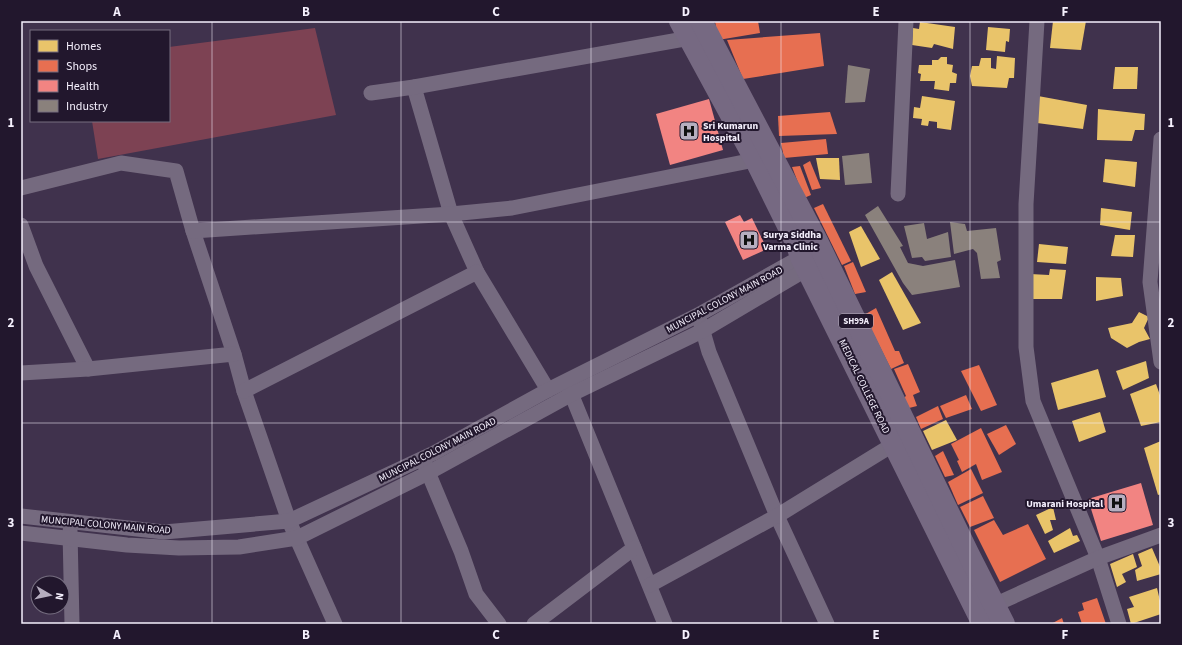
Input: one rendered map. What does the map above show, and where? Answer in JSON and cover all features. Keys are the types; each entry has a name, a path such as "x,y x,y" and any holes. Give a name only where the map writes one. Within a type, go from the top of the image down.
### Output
{"main road":[{"name":"MEDICAL COLLEGE ROAD","path":"695,28 764,158 818,243 968,553 1004,624"},
{"name":"MEDICAL COLLEGE ROAD","path":"764,158 804,263 983,624"}],"street":[{"path":"898,194 906,21"},
{"path":"1037,21 1026,204 1026,347 1033,401 1098,558 1119,624"},
{"path":"371,93 414,87 695,28"},
{"path":"414,87 451,214 477,272 548,390"},
{"path":"1161,139 1150,282 1161,359"},
{"path":"193,231 451,214 512,208 764,158"},
{"path":"21,188 121,163 176,171 193,231 234,354 244,391 290,521 335,624"},
{"path":"21,224 36,266 88,370"},
{"name":"MUNCIPAL COLONY MAIN ROAD","path":"21,516 164,532 290,521 422,459 565,381 804,263 818,243"},
{"path":"21,533 127,545 178,548 239,547 297,538 428,473 572,394 702,331 804,263"},
{"path":"244,391 477,272"},
{"path":"698,315 709,352 777,516 827,624"},
{"path":"21,373 88,370 234,354"},
{"path":"565,381 572,394 665,624"},
{"path":"650,585 777,516 894,444"},
{"path":"422,459 461,551 476,594 500,624"},
{"path":"70,522 72,624"},
{"path":"994,604 1098,558 1161,535"},
{"path":"534,624 634,548"}],"shaded area":[{"path":"315,28 336,115 98,159 92,122 170,122 170,47"}],"building: Homes":[{"path":"1053,21 1086,21 1081,50 1050,48"},
{"path":"920,22 955,27 953,49 934,44 932,48 912,45 913,28 919,29"},
{"path":"988,27 1010,29 1009,42 1006,41 1005,52 986,50"},
{"path":"997,56 1015,58 1014,78 1009,78 1007,88 972,86 970,76 972,66 979,66 981,58 991,58 991,68 996,69"},
{"path":"941,57 947,57 947,64 953,65 952,72 957,74 956,83 950,83 949,91 934,89 935,81 920,81 921,74 918,73 919,65 932,65 932,60 938,60"},
{"path":"1115,67 1138,67 1137,89 1113,89"},
{"path":"922,96 955,101 951,130 937,128 937,122 929,121 928,126 921,125 922,119 913,118 914,107 920,108"},
{"path":"1038,96 1087,105 1083,129 1037,123"},
{"path":"1098,109 1145,114 1144,130 1135,130 1132,141 1097,140"},
{"path":"816,158 839,158 840,180 820,179"},
{"path":"1105,159 1137,162 1135,187 1103,182"},
{"path":"1101,208 1132,212 1130,230 1100,225"},
{"path":"861,226 880,259 861,267 849,232"},
{"path":"1115,235 1135,235 1133,257 1111,256"},
{"path":"1039,244 1068,247 1066,264 1037,262"},
{"path":"1050,269 1066,270 1062,299 1029,299 1030,274 1049,275"},
{"path":"892,272 921,323 903,330 879,280"},
{"path":"1096,277 1121,278 1123,296 1096,301"},
{"path":"1139,312 1149,317 1144,328 1150,339 1139,342 1127,348 1111,338 1108,328 1132,323"},
{"path":"1146,361 1149,378 1123,390 1116,371"},
{"path":"1098,369 1106,397 1058,410 1051,383"},
{"path":"1156,384 1161,398 1161,422 1141,426 1130,394"},
{"path":"1100,412 1106,432 1079,442 1072,421"},
{"path":"946,420 957,440 932,450 923,431"},
{"path":"1161,441 1161,494 1158,495 1144,448"},
{"path":"1053,507 1056,520 1050,520 1053,530 1045,534 1036,515"},
{"path":"1070,528 1073,536 1077,535 1080,541 1054,553 1048,541"},
{"path":"1152,548 1161,569 1161,574 1137,581 1135,570 1142,566 1138,554"},
{"path":"1133,554 1137,567 1122,574 1126,582 1117,587 1110,564"},
{"path":"1157,588 1161,605 1161,614 1131,624 1127,609 1134,607 1129,597"}],"building: Shops":[{"path":"715,21 758,21 760,33 718,40"},
{"path":"820,33 824,66 743,79 727,40"},
{"path":"830,112 837,134 779,136 778,116"},
{"path":"826,139 828,154 784,158 781,143"},
{"path":"810,161 821,188 812,190 803,165"},
{"path":"800,166 811,195 804,198 792,167"},
{"path":"823,204 851,261 842,265 814,208"},
{"path":"853,262 866,292 855,294 844,266"},
{"path":"876,308 895,351 899,351 904,363 891,369 864,315"},
{"path":"908,364 920,392 913,395 917,406 905,409 901,400 906,396 894,369"},
{"path":"979,365 997,405 981,411 961,371"},
{"path":"966,395 972,409 946,418 940,406"},
{"path":"938,406 943,419 921,429 916,417"},
{"path":"1006,425 1016,444 999,455 987,434"},
{"path":"981,428 1002,472 982,480 976,464 962,472 957,461 959,460 951,444"},
{"path":"943,451 954,475 945,477 935,456"},
{"path":"971,469 983,493 958,505 948,482"},
{"path":"983,496 994,518 970,527 960,507"},
{"path":"994,520 1003,535 1028,524 1046,559 1000,582 974,530"},
{"path":"1097,598 1106,624 1082,624 1078,612 1084,610 1082,603"},
{"path":"1062,618 1064,624 1051,624"}],"building: Health":[{"path":"709,99 723,150 670,165 656,114"},
{"path":"740,215 744,222 752,218 767,249 743,260 725,222"},
{"path":"1141,483 1153,525 1101,541 1088,499"}],"building: Industry":[{"path":"848,65 870,69 865,102 845,103"},
{"path":"869,153 872,183 845,185 842,156"},
{"path":"878,206 903,246 900,247 908,263 923,266 955,260 960,287 912,295 903,283 865,215"},
{"path":"950,222 965,224 967,231 996,228 1001,260 997,262 1000,278 981,279 977,253 973,249 954,254"},
{"path":"924,223 927,239 948,232 951,257 925,261 922,257 912,258 904,226"}],"place":[{"name":"Sri Kumarun Hospital","path":"689,131"},
{"name":"Surya Siddha Varma Clinic","path":"749,240"},
{"name":"Umarani Hospital","path":"1117,503"}]}
